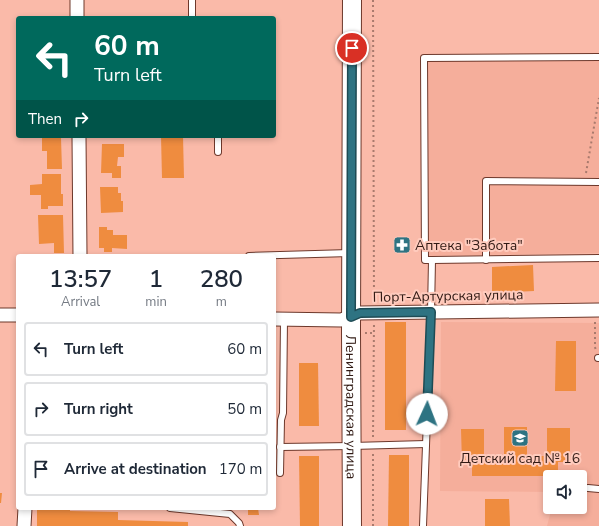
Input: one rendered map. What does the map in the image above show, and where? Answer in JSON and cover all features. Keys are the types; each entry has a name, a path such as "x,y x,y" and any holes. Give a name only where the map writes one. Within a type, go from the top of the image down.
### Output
{"main road":[{"name":"Ленинградская улица","path":"352,0 352,526"}],"street":[{"path":"77,0 77,16"},
{"path":"79,138 80,254"},
{"name":"Порт-Артурская улица","path":"279,319 341,320 360,313 597,310"},
{"path":"0,315 16,315"},
{"path":"24,526 25,510"}],"lane":[{"path":"192,0 192,16"},
{"path":"599,57 424,58 425,260 599,258"},
{"path":"218,138 218,152"},
{"path":"486,260 486,181 599,182"},
{"path":"276,255 351,253"},
{"path":"423,526 432,260"},
{"path":"279,319 284,413 281,420 280,473"},
{"path":"280,447 426,444"},
{"path":"588,488 599,488"},
{"path":"190,510 230,514 240,526"}],"path":[{"path":"373,0 373,526"},
{"path":"584,182 599,98"},
{"path":"597,310 595,347 598,358"}],"shaded area":[{"path":"599,53 599,253 425,256 421,57"},
{"name":"Детский сад № 16","path":"441,322 599,323 599,526 547,526 550,514 587,514 587,470 543,470 543,492 440,491"}],"building":[{"path":"42,138 61,138 62,169 47,169 47,151 42,151"},
{"path":"161,138 183,138 184,178 162,178"},
{"path":"102,144 124,144 124,157 118,157 117,166 121,166 121,178 112,178 112,173 101,173"},
{"path":"42,174 61,174 61,194 63,194 63,206 48,206 48,209 41,209 41,195 30,195 30,185 42,184"},
{"path":"100,187 118,187 118,193 121,193 121,201 123,201 123,212 101,213"},
{"path":"38,215 63,215 64,253 54,253 54,243 39,244"},
{"path":"99,227 107,227 107,230 113,230 113,235 127,235 127,249 112,248 112,252 104,252 104,248 99,248"},
{"path":"533,265 534,291 492,293 492,267"},
{"path":"385,322 406,322 406,430 385,430"},
{"path":"556,341 576,341 576,391 555,391"},
{"path":"299,363 318,363 319,426 299,426"},
{"path":"504,427 527,427 527,456 547,456 547,428 570,428 570,462 558,462 558,470 543,470 543,476 472,476 472,463 462,463 461,429 484,429 484,456 504,456"},
{"path":"389,455 409,455 409,526 388,526"},
{"path":"299,456 319,456 319,526 300,526"},
{"path":"0,493 2,493 1,503 0,503"},
{"path":"485,499 509,499 510,526 485,526"},
{"path":"37,510 118,512 118,520 188,522 188,526 37,526"},
{"path":"248,510 258,510 259,515 248,515"}],"place":[{"name":"Аптека \"Забота\"","path":"402,245"},
{"name":"Детский сад № 16","path":"520,438"}],"route":[{"path":"352,48 351,317 360,313 431,312 427,414"}]}
